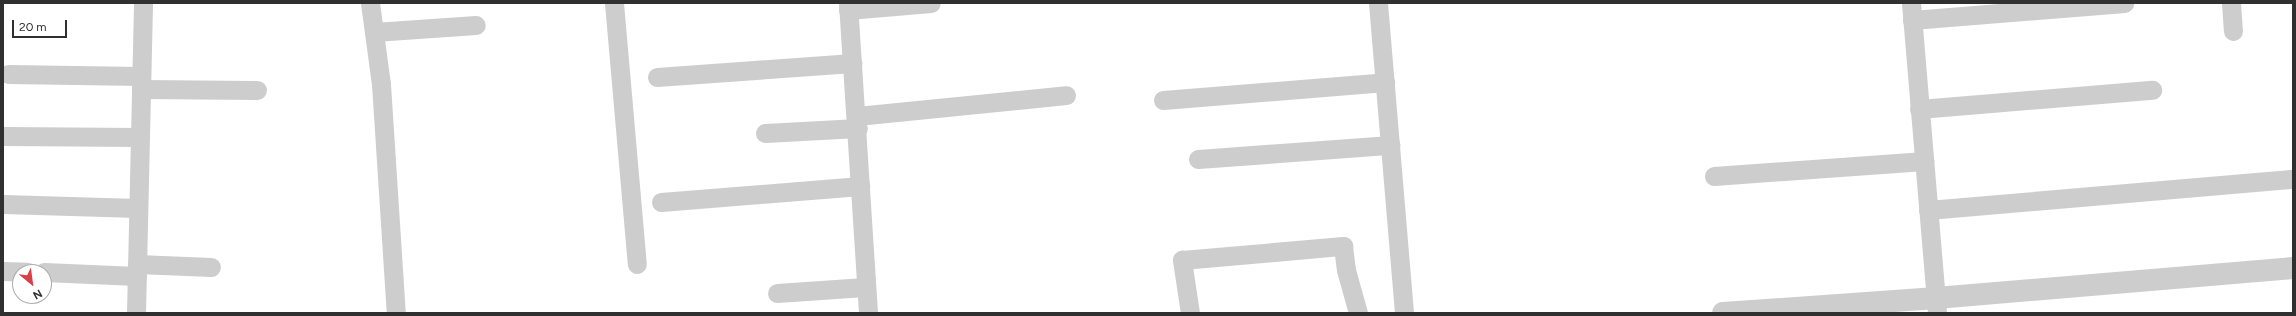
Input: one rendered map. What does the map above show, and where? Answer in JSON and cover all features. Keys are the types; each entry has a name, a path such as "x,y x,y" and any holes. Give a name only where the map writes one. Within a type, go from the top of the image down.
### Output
{"street":[{"path":"136,313 143,3"},
{"path":"370,3 380,84 396,313"},
{"path":"614,3 637,264"},
{"path":"868,313 865,287 857,122 848,7 931,3"},
{"path":"1378,3 1404,313"},
{"path":"1936,306 1911,12 2124,3"},
{"path":"2231,3 2233,31"},
{"path":"374,32 476,25"},
{"path":"657,77 853,63"},
{"path":"8,74 256,90"},
{"path":"1163,100 1385,82"},
{"path":"1919,109 2152,90"},
{"path":"765,133 1066,95"},
{"path":"3,136 140,137"},
{"path":"1198,159 1390,144"},
{"path":"1714,176 1924,161"},
{"path":"1928,210 2293,179"},
{"path":"661,202 860,186"},
{"path":"3,204 138,208"},
{"path":"1190,313 1182,260 1343,246 1346,270 1358,313"},
{"path":"52,272 211,267"},
{"path":"1723,313 1936,306 2293,268"},
{"path":"777,293 865,287"}]}
